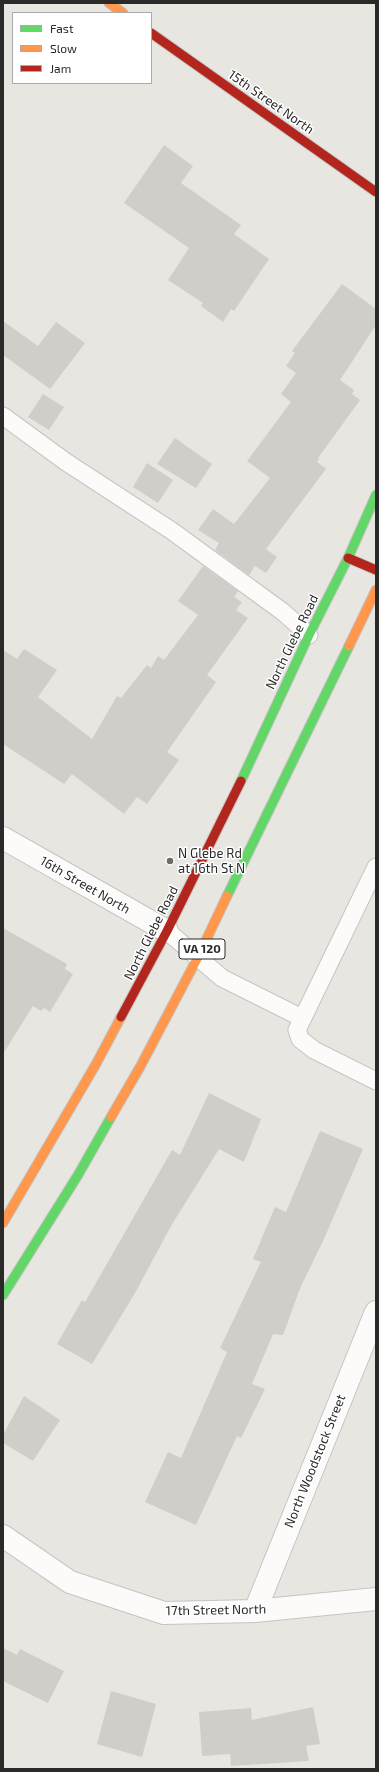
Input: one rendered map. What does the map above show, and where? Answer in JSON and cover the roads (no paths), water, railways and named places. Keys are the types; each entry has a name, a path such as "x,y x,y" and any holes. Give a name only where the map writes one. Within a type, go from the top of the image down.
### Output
{"main road":[{"path":"109,3 122,12"},
{"name":"15th Street North","path":"152,34 376,192"},
{"name":"North Glebe Road","path":"3,1223 96,1064 167,932 309,635 348,558 376,495"},
{"path":"348,558 376,570"},
{"name":"VA 120","path":"3,1295 78,1175 140,1067 198,957 376,590"}],"street":[{"name":"16th Street North","path":"3,838 167,932"},
{"name":"North Woodstock Street","path":"255,1611 376,1312"},
{"name":"17th Street North","path":"3,1536 70,1582 164,1613 255,1611 376,1599"}],"lane":[{"path":"3,416 66,462 172,531 283,612 309,635"},
{"path":"376,867 297,1030 300,1039 314,1050 376,1081"},
{"path":"167,932 222,978 302,1018"}],"place":[{"name":"N Glebe Rd at 16th St N","path":"170,861"}]}
